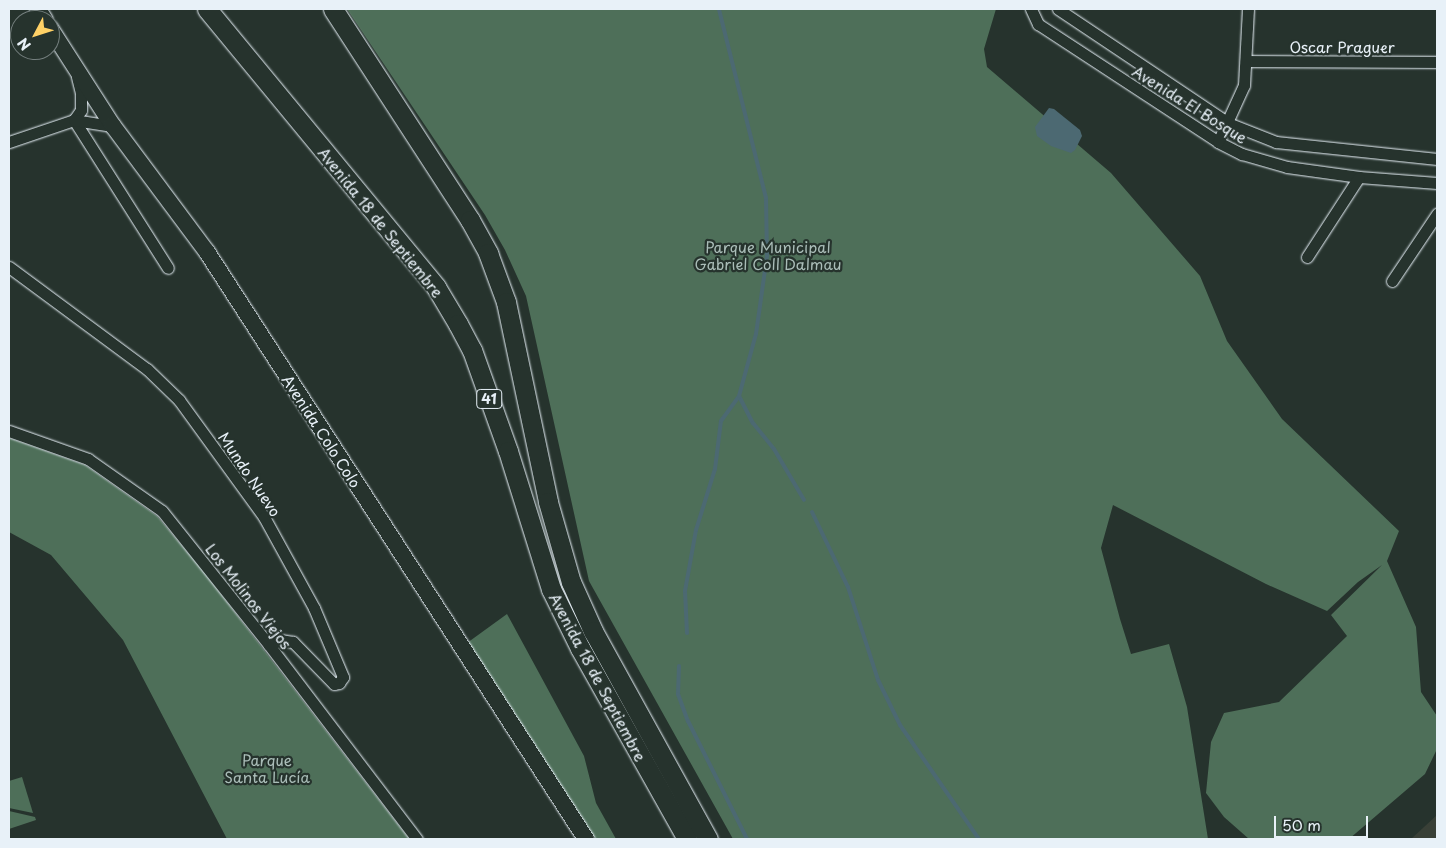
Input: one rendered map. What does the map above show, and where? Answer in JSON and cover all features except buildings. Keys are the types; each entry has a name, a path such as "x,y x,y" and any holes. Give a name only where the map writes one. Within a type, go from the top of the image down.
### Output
{"main road":[{"name":"Avenida 18 de Septiembre","path":"207,9 436,287 458,324 472,350 508,451 551,589 580,648 687,839"},
{"name":"Avenida 18 de Septiembre","path":"333,9 470,220 488,253 506,302 548,502 571,582 593,631 708,839"}],"street":[{"name":"Avenida El Bosque","path":"1058,9 1228,123 1276,142 1437,159"},
{"path":"1218,142 1244,85 1247,61 1248,9"},
{"name":"Avenida El Bosque","path":"1034,12 1038,24 1218,142 1242,154 1264,162 1359,177 1437,183"},
{"name":"Avenida Colo Colo","path":"60,44 113,126 207,252 586,839"},
{"name":"Oscar Praguer","path":"1247,61 1437,62"},
{"path":"73,65 81,93 81,110 74,120"},
{"path":"74,120 168,268"},
{"path":"9,142 74,120 113,126"},
{"path":"1307,257 1359,177"},
{"path":"1392,281 1437,214"},
{"name":"Mundo Nuevo","path":"9,267 148,369 179,400 264,517 314,608 343,677 339,683 334,684 325,678 318,667 293,642 281,640 269,645"},
{"name":"Los Molinos Viejos","path":"9,431 88,459 162,511 269,645 417,839"}],"shaded area":[{"path":"1437,815 1437,839 1411,839"}],"green space":[{"name":"Parque Municipal Gabriel Coll Dalmau","path":"347,9 996,9 984,49 987,67 1111,173 1200,276 1227,341 1282,419 1399,531 1387,561 1416,627 1421,692 1437,716 1437,749 1425,774 1349,839 1249,839 1224,817 1206,793 1211,742 1224,713 1279,702 1347,636 1331,615 1382,565 1358,582 1327,611 1266,584 1113,505 1101,548 1120,619 1131,654 1169,644 1187,707 1208,839 733,839 589,581 526,296 505,250 485,215"},
{"name":"Parque Santa Lucía","path":"9,438 85,465 157,516 203,571 409,839 227,839 123,640 51,555 9,532"},
{"path":"507,614 584,756 596,803 616,839 595,839 467,643"},
{"path":"22,777 33,813 9,808 9,781"},
{"path":"9,811 35,817 36,820 9,829"}],"water":[{"path":"1049,108 1054,109 1080,130 1082,136 1075,150 1071,153 1051,146 1037,136 1035,127"}],"waterway":[{"path":"687,633 685,591 696,530 715,469 721,421 739,396 756,334 767,256 766,198 719,9"},
{"path":"739,396 753,423 774,449 804,500"},
{"path":"812,512 848,587 878,680 900,725 979,839"},
{"path":"679,666 678,694 688,721 747,839"}]}
